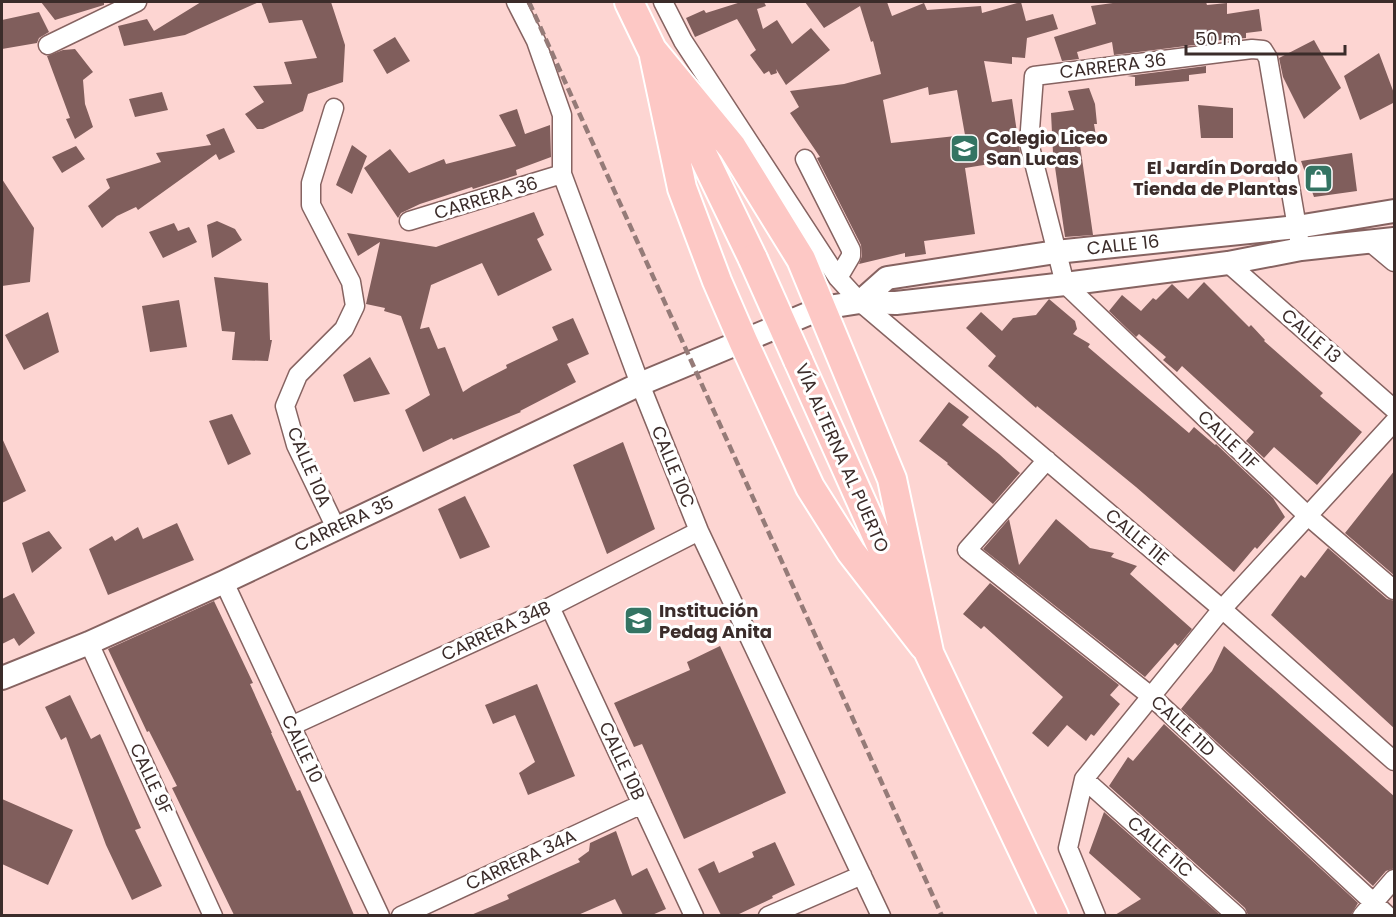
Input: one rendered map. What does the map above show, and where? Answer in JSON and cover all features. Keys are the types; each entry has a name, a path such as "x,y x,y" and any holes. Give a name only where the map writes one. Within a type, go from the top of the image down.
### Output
{"main road":[{"name":"VÍA ALTERNA AL PUERTO","path":"629,2 753,259 929,652 1054,915"},
{"path":"653,51 732,147 801,259 892,479 929,652"},
{"path":"653,51 682,188 743,342 810,487 850,552 929,652"}],"street":[{"path":"48,45 137,2"},
{"name":"CALLE 10C","path":"516,2 536,41 562,115 562,174 640,384 699,531 882,915"},
{"name":"CALLE 11E","path":"663,2 683,41 838,278 868,309 1222,609 1395,761"},
{"name":"CARRERA 36","path":"1056,252 1029,143 1034,76 1252,49 1263,50 1268,58 1297,227"},
{"name":"CALLE 10A","path":"333,108 311,183 311,205 351,282 355,306 344,329 298,375 285,405 296,445 336,528"},
{"path":"805,159 851,250 851,256 838,278"},
{"name":"CARRERA 36","path":"409,221 562,174"},
{"name":"CALLE 16","path":"868,309 887,278 1056,252 1297,227 1395,210"},
{"path":"1297,227 1301,249"},
{"name":"CALLE 16","path":"685,367 822,308 868,309 896,303 1228,263 1301,249 1395,239"},
{"path":"1370,242 1395,262"},
{"path":"1056,252 1065,284"},
{"name":"CALLE 13","path":"1228,263 1395,409"},
{"name":"CALLE 11F","path":"1065,284 1308,516 1395,590"},
{"name":"CARRERA 35","path":"2,678 88,643 224,582 640,384 685,367"},
{"path":"1096,915 1068,848 1084,779 1222,609 1395,422"},
{"name":"CALLE 11D","path":"1047,460 967,550 1152,697 1367,909 1388,915"},
{"name":"CARRERA 34B","path":"291,726 550,607 699,531"},
{"name":"CALLE 10","path":"224,582 380,915"},
{"name":"CALLE 10B","path":"550,607 694,915"},
{"name":"CALLE 9F","path":"88,643 213,915"},
{"name":"CALLE 11C","path":"1084,779 1236,915"},
{"name":"CARRERA 34A","path":"401,915 642,804"},
{"path":"768,915 862,875"},
{"path":"1367,909 1395,879"}],"building":[{"path":"41,2 104,2 104,5 55,20"},
{"path":"201,2 259,2 185,35 124,46 118,26 147,19 154,31"},
{"path":"261,2 331,2 345,45 343,82 308,94 303,111 263,129 257,129 245,114 264,102 253,86 292,84 284,62 317,58 302,20 269,23"},
{"path":"741,2 764,2 766,6 757,9 763,29 777,20 792,44 811,28 830,50 786,85 776,69 777,73 771,75 769,71 764,74 750,55 756,50 737,19 695,37 686,18 704,10 706,13"},
{"path":"805,2 887,2 892,16 924,3 927,10 981,6 982,13 1021,2 1026,21 1053,14 1058,29 1027,38 1025,58 1012,57 1012,64 984,61 992,102 1012,99 1021,159 965,168 975,234 924,241 926,254 905,257 905,253 859,264 862,256 861,245 817,158 820,157 790,113 799,107 790,91 844,84 881,74 873,41 871,42 860,6 824,28","holes":["928,87 929,95 957,90 965,135 891,143 883,100"]},
{"path":"1120,2 1206,2 1207,5 1227,3 1227,14 1259,9 1262,31 1246,33 1246,38 1114,55 1112,42 1077,52 1079,59 1062,61 1054,37 1096,24 1091,6"},
{"path":"39,12 49,32 39,38 37,43 2,49 2,20"},
{"path":"395,37 410,61 387,74 373,50"},
{"path":"1314,40 1341,88 1304,119 1283,77 1279,58"},
{"path":"75,49 93,72 83,80 85,104 93,127 75,139 66,119 70,118 47,56 63,50"},
{"path":"1379,53 1395,96 1395,102 1360,120 1344,76"},
{"path":"1206,66 1206,73 1189,75 1189,81 1135,86 1135,77 1127,76"},
{"path":"1089,88 1095,104 1096,136 1079,138 1093,235 1065,237 1053,153 1051,113 1074,110 1068,91"},
{"path":"162,92 168,110 135,117 129,99"},
{"path":"1198,105 1233,108 1233,138 1201,138"},
{"path":"517,109 525,134 550,125 551,157 516,170 517,175 420,204 401,213 398,218 364,168 390,149 409,173 444,159 446,164 516,146 499,115"},
{"path":"224,128 235,152 219,160 216,154 138,210 136,207 117,216 102,228 88,206 110,188 106,179 161,162 156,153 211,145 206,135"},
{"path":"352,145 367,156 352,194 336,185"},
{"path":"76,146 85,159 62,173 52,157"},
{"path":"1352,153 1357,191 1314,197 1301,161"},
{"path":"2,179 34,228 30,282 2,286"},
{"path":"534,212 544,235 537,239 552,270 498,296 482,263 431,285 420,329 429,327 438,349 445,347 463,392 507,368 506,365 558,340 552,327 573,318 589,354 567,364 576,382 521,412 453,440 452,438 423,452 405,410 430,395 401,316 384,311 385,308 366,304 380,242 358,256 347,233 436,247"},
{"path":"217,221 235,229 242,240 212,258 207,225"},
{"path":"174,223 178,231 189,227 197,242 163,258 149,232"},
{"path":"214,277 268,283 270,340 272,340 268,361 232,360 235,332 222,331"},
{"path":"1204,282 1249,327 1251,325 1264,341 1323,393 1320,396 1362,432 1317,485 1274,447 1264,458 1246,441 1254,432 1182,366 1177,372 1163,360 1166,357 1139,334 1136,337 1109,311 1122,295 1141,311 1153,298 1156,300 1172,284 1188,299"},
{"path":"1049,299 1075,321 1077,329 1073,334 1090,344 1088,347 1189,433 1194,427 1216,444 1273,498 1285,517 1234,572 1136,487 1037,406 1036,408 988,366 996,356 966,328 981,312 1002,331 1013,318 1036,315"},
{"path":"179,300 187,347 150,352 142,306"},
{"path":"48,312 59,352 24,370 5,335"},
{"path":"370,357 390,394 354,402 343,375"},
{"path":"949,402 969,417 962,425 1020,473 993,504 948,463 919,441"},
{"path":"232,414 251,454 228,465 209,421"},
{"path":"2,438 26,491 2,503"},
{"path":"623,442 655,529 607,554 573,465"},
{"path":"1395,470 1395,576 1345,533"},
{"path":"465,496 490,547 460,559 438,509"},
{"path":"1009,519 1019,565 1056,519 1090,548 1114,553 1111,557 1137,566 1130,574 1192,629 1178,646 1175,643 1145,677 983,549"},
{"path":"177,523 194,560 108,595 89,549 112,536 115,541 138,527 143,539"},
{"path":"49,531 62,548 32,573 22,543"},
{"path":"1328,548 1387,599 1395,601 1395,729 1271,615 1301,575 1305,578"},
{"path":"990,583 1119,685 1110,695 1120,704 1094,736 1091,734 1086,741 1067,725 1048,747 1032,733 1063,697 984,626 981,629 963,614"},
{"path":"14,593 35,633 19,646 14,638 2,644 2,599"},
{"path":"214,601 253,683 250,684 271,733 297,791 300,790 354,915 234,915 172,788 177,786 149,731 147,732 108,649"},
{"path":"720,646 786,793 684,839 642,744 634,747 614,703 690,670 687,662"},
{"path":"1224,646 1395,797 1395,868 1386,871 1373,886 1181,709 1212,671"},
{"path":"537,684 575,776 528,795 519,773 535,762 515,715 493,724 485,705"},
{"path":"70,695 91,739 100,734 141,828 135,830 162,886 132,900 106,845 66,737 61,740 45,707"},
{"path":"1164,724 1358,903 1351,915 1248,915 1245,908 1109,786 1128,757 1133,761"},
{"path":"2,799 73,830 48,885 2,864"},
{"path":"1104,812 1220,915 1115,915 1141,899 1089,853"},
{"path":"616,831 632,876 647,868 666,909 652,915 623,915 615,899 578,915 471,915 509,899 507,895 580,862 578,859 589,851 590,843"},
{"path":"775,842 795,885 737,915 721,915 698,869 714,861 719,873 754,857 752,852"}],"railway":[{"path":"529,2 942,916"}],"place":[{"name":"Colegio Liceo San Lucas","path":"965,148"},
{"name":"El Jardín Dorado Tienda de Plantas","path":"1319,178"},
{"name":"Institución Pedag Anita","path":"638,621"}]}
